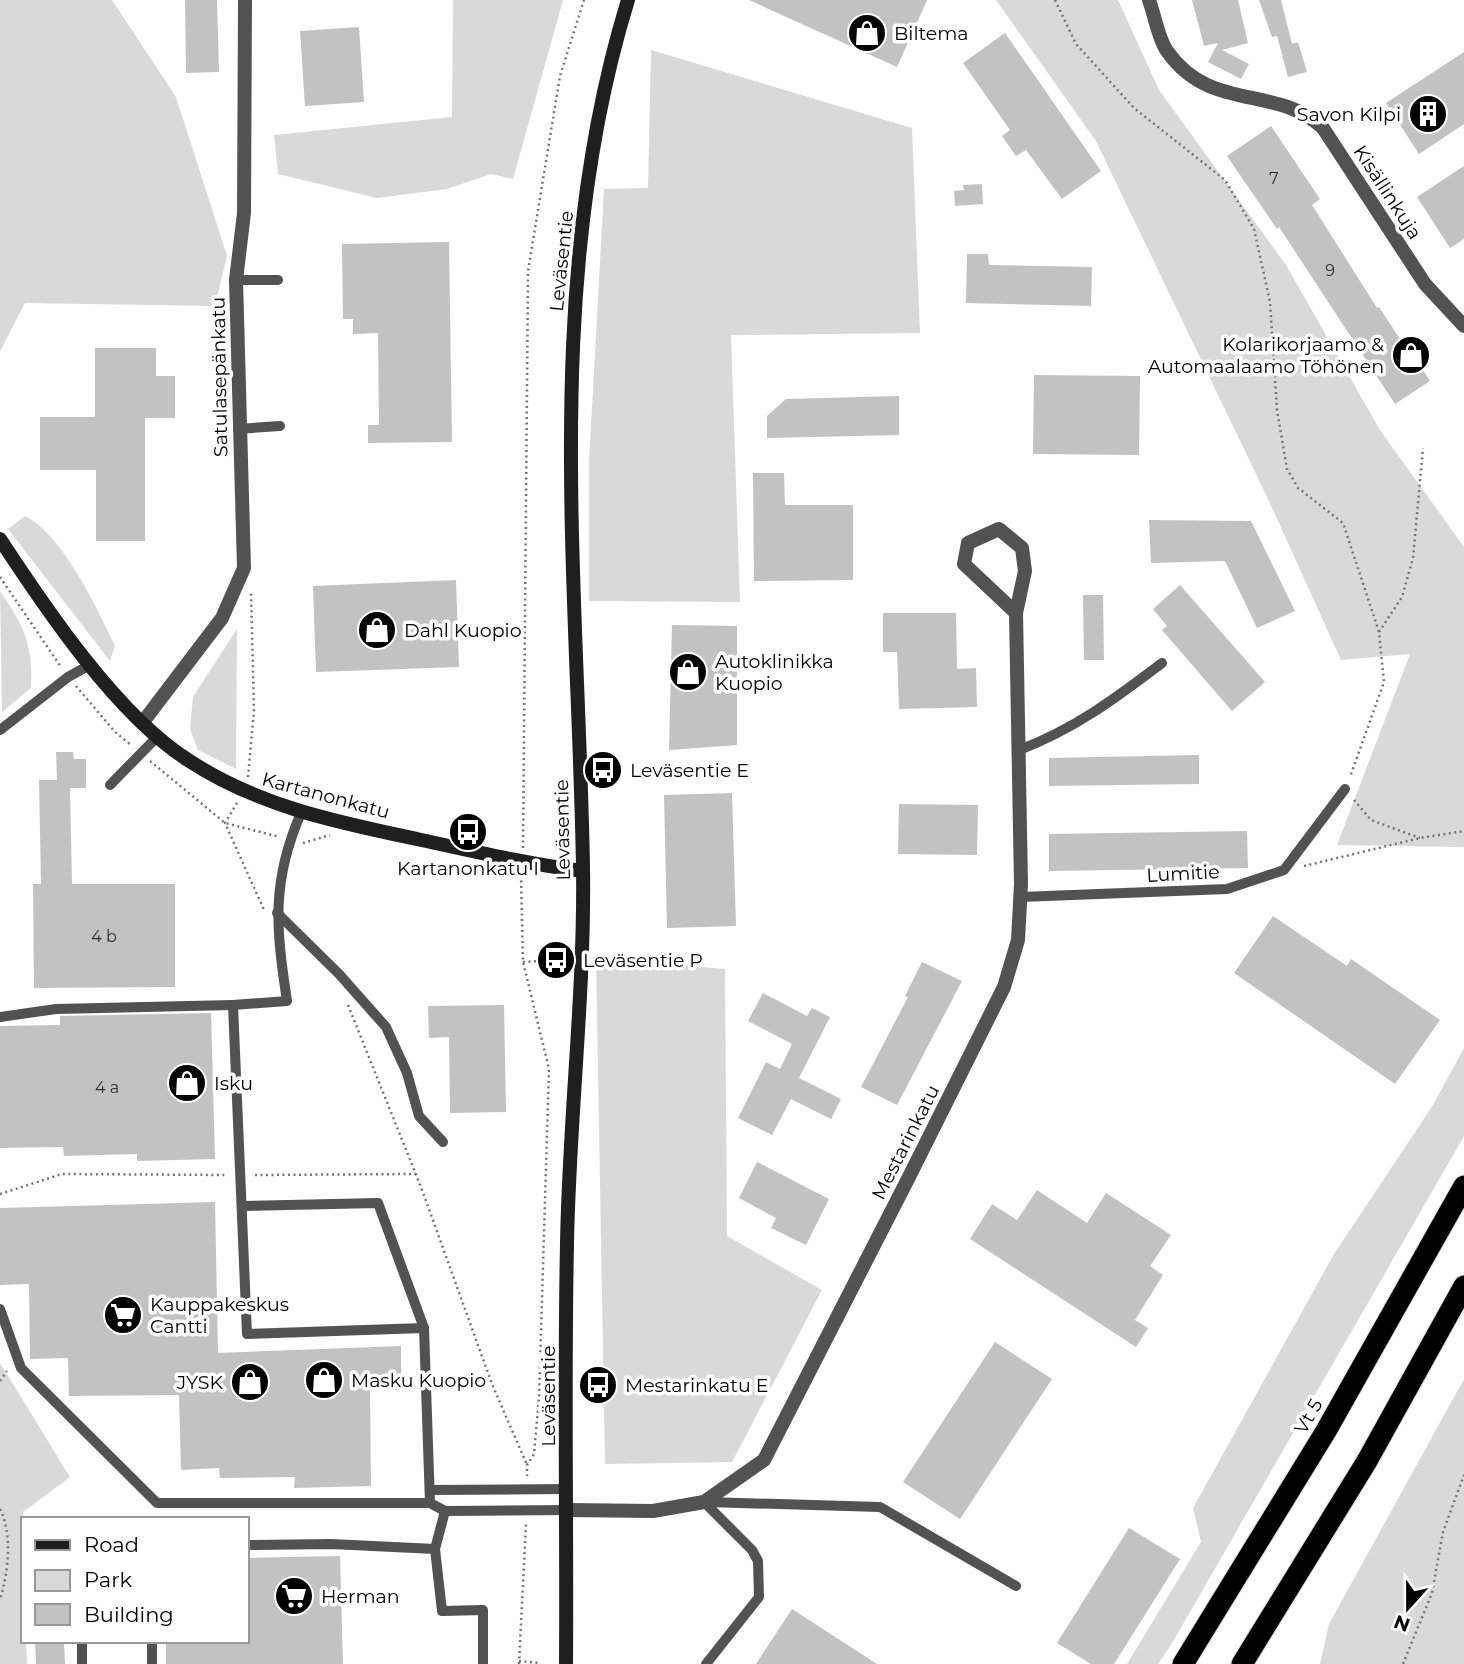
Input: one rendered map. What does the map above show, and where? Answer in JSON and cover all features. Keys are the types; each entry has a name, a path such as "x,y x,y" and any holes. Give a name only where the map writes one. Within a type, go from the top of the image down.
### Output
{"highway":[{"name":"Vt 5","path":"1183,1664 1326,1432 1464,1186"},
{"path":"1242,1664 1367,1461 1464,1286"}],"main road":[{"name":"Leväsentie","path":"566,1664 567,1244 583,871 569,457 570,384 576,277 588,191 602,99 628,0"},
{"name":"Kartanonkatu","path":"0,539 90,665 143,722 186,759 243,792 302,813 522,863 583,871"}],"street":[{"name":"Satulasepänkatu","path":"143,722 222,618 244,568 238,429 236,280 244,213 245,0"},
{"name":"Kisällinkuja","path":"1149,0 1166,50 1193,79 1227,94 1286,106 1310,115 1324,128 1425,284 1464,326"},
{"name":"Mestarinkatu","path":"567,1510 653,1511 704,1502 764,1460 797,1400 1004,987 1018,940 1021,897 1016,613 1025,571 1022,548 999,528 968,543 964,564 1016,613"}],"lane":[{"path":"236,280 278,280"},
{"path":"238,429 280,426"},
{"path":"1019,750 1055,737 1102,709 1162,663"},
{"path":"0,730 68,677 90,665"},
{"path":"110,785 158,736"},
{"path":"1284,870 1345,789"},
{"path":"0,1017 56,1009 233,1005 287,1001 277,935 279,883 290,840 302,813"},
{"name":"Lumitie","path":"1021,897 1227,889 1284,870"},
{"path":"277,913 339,974 386,1027 407,1073 419,1116 443,1142"},
{"path":"233,1005 247,1334 424,1328"},
{"path":"242,1206 378,1203 424,1328 430,1503"},
{"path":"0,1309 21,1368 157,1503 430,1503 445,1511 567,1510"},
{"path":"430,1490 567,1489"},
{"path":"704,1502 880,1507 1016,1586"},
{"path":"704,1502 752,1550 758,1562 759,1597 706,1664"},
{"path":"445,1511 435,1549 442,1611 483,1610 483,1664"},
{"path":"248,1545 331,1544 435,1549"},
{"path":"82,1643 82,1664"},
{"path":"152,1643 152,1664"}],"path":[{"path":"527,1465 534,1454 539,1397 549,1069 523,962 528,271 560,76 584,0"},
{"path":"1055,0 1076,44 1134,108 1225,180 1254,229 1270,302 1276,410 1287,469 1298,488 1343,523 1379,632 1384,682 1345,789 1371,820 1420,838"},
{"path":"1379,632 1402,597 1413,558 1423,448"},
{"path":"251,589 254,712 251,766 243,792 225,823 277,935"},
{"path":"1284,870 1420,838 1464,831"},
{"path":"523,962 555,960"},
{"path":"344,995 416,1174 492,1384 527,1465 526,1489"},
{"path":"0,1194 62,1174 416,1174"},
{"path":"0,1381 8,1368"},
{"path":"1403,1664 1432,1593 1443,1532 1464,1475"},
{"path":"0,1509 8,1525 5,1585 0,1600"},
{"path":"526,1510 519,1663 539,1663"}],"green space":[{"path":"0,0 112,0 176,97 227,256 215,306 25,303 0,351"},
{"path":"453,0 563,0 513,179 491,174 447,189 377,198 278,174 274,135 452,117"},
{"path":"996,0 1118,0 1159,90 1286,265 1380,430 1464,547 1464,847 1337,845 1410,654 1341,660 1269,501 1096,141"},
{"path":"651,50 912,128 920,333 731,335 740,602 589,601 589,462 604,189 648,188"},
{"path":"25,516 53,539 78,574 115,646 110,661 8,529"},
{"path":"0,591 25,636 31,673 31,688 2,712"},
{"path":"237,629 236,769 198,750 190,729 193,697"},
{"path":"596,958 725,969 727,1236 822,1290 732,1462 605,1464"},
{"path":"1464,1048 1464,1136 1171,1645 1158,1664 1127,1664 1201,1542 1193,1508 1334,1254 1433,1105"},
{"path":"0,1363 70,1477 23,1512 21,1517 21,1643 26,1643 27,1664 0,1664"},
{"path":"1464,1379 1464,1664 1320,1664 1329,1624"}],"building":[{"path":"185,0 217,0 219,72 186,73"},
{"name":"Biltema","path":"749,0 927,0 897,67"},
{"path":"1192,0 1238,0 1248,43 1222,50 1249,64 1241,79 1208,62 1218,43 1204,46"},
{"path":"1259,0 1281,0 1292,44 1298,42 1307,72 1288,77 1277,36 1272,37"},
{"path":"359,27 364,102 305,106 300,31"},
{"path":"1005,33 1101,171 1062,199 1026,150 1016,156 1002,136 1010,130 963,63"},
{"name":"Savon Kilpi","path":"1464,52 1464,124 1419,154 1386,103"},
{"path":"1271,126 1320,199 1312,205 1377,308 1379,307 1402,342 1410,337 1429,366 1423,370 1430,381 1395,404 1279,227 1277,229 1227,156"},
{"path":"1464,166 1464,239 1450,248 1417,197"},
{"path":"982,184 983,204 955,206 954,191 964,190 963,185"},
{"path":"449,242 452,442 368,443 368,425 379,425 378,333 353,334 353,319 343,319 342,244"},
{"path":"967,254 988,254 989,265 1092,267 1091,306 966,303"},
{"path":"95,348 156,348 156,376 175,376 175,418 145,418 145,541 96,541 96,470 40,470 40,417 95,417"},
{"path":"1034,375 1140,376 1139,455 1033,454"},
{"path":"899,396 899,435 767,438 767,416 786,399"},
{"path":"753,473 784,473 785,505 853,505 853,580 754,581"},
{"path":"1149,520 1251,521 1295,611 1257,628 1225,561 1151,563"},
{"path":"456,580 459,667 316,672 313,586"},
{"path":"1180,585 1265,682 1232,711 1162,630 1167,626 1153,609"},
{"path":"1083,595 1103,595 1104,660 1084,660"},
{"path":"883,613 956,613 957,669 976,668 977,707 899,709 897,652 883,652"},
{"path":"672,625 737,626 737,745 669,750"},
{"path":"56,752 73,752 74,759 86,759 86,788 70,788 72,884 175,884 175,987 34,988 33,884 41,884 39,780 57,780"},
{"path":"1199,755 1199,784 1049,786 1049,758"},
{"path":"732,793 736,926 667,928 664,795"},
{"path":"899,804 978,805 977,855 898,854"},
{"path":"1247,831 1248,868 1049,871 1049,834"},
{"path":"1273,916 1347,966 1351,959 1440,1020 1395,1084 1234,973"},
{"path":"922,962 962,981 897,1105 861,1087 908,997 905,996"},
{"path":"763,993 807,1016 812,1008 830,1017 799,1078 841,1099 831,1119 791,1099 772,1135 738,1118 766,1062 780,1069 792,1044 748,1021"},
{"path":"504,1005 506,1112 450,1113 449,1037 429,1038 428,1006"},
{"path":"211,1013 215,1159 137,1161 137,1154 64,1156 63,1147 0,1148 0,1026 60,1025 60,1016"},
{"path":"757,1162 829,1199 806,1245 771,1228 776,1218 739,1198"},
{"path":"1037,1190 1087,1223 1106,1193 1171,1235 1150,1266 1163,1275 1135,1320 1148,1328 1136,1347 970,1239 992,1204 1017,1220"},
{"name":"Kauppakeskus Cantti","path":"215,1202 218,1353 401,1346 401,1390 370,1390 371,1486 294,1488 295,1477 220,1478 219,1468 181,1470 179,1395 69,1396 68,1358 30,1359 29,1284 0,1285 0,1208"},
{"path":"995,1342 1052,1379 960,1519 903,1482"},
{"path":"1129,1528 1180,1559 1114,1664 1091,1664 1057,1643"},
{"name":"Herman","path":"340,1556 343,1664 166,1664 166,1643 248,1643 248,1558"},
{"path":"792,1609 877,1664 756,1664"},
{"path":"35,1643 64,1643 65,1664 36,1664"}],"place":[{"name":"Biltema","path":"867,33"},
{"name":"Savon Kilpi","path":"1428,114"},
{"name":"Kolarikorjaamo & Automaalaamo Töhönen","path":"1411,355"},
{"name":"Dahl Kuopio","path":"377,630"},
{"name":"Autoklinikka Kuopio","path":"688,672"},
{"name":"Leväsentie E","path":"603,770"},
{"name":"Kartanonkatu I","path":"468,832"},
{"name":"Leväsentie P","path":"556,960"},
{"name":"Isku","path":"187,1083"},
{"name":"Kauppakeskus Cantti","path":"123,1315"},
{"name":"Masku Kuopio","path":"324,1380"},
{"name":"JYSK","path":"250,1382"},
{"name":"Mestarinkatu E","path":"598,1385"},
{"name":"Herman","path":"294,1596"}]}
